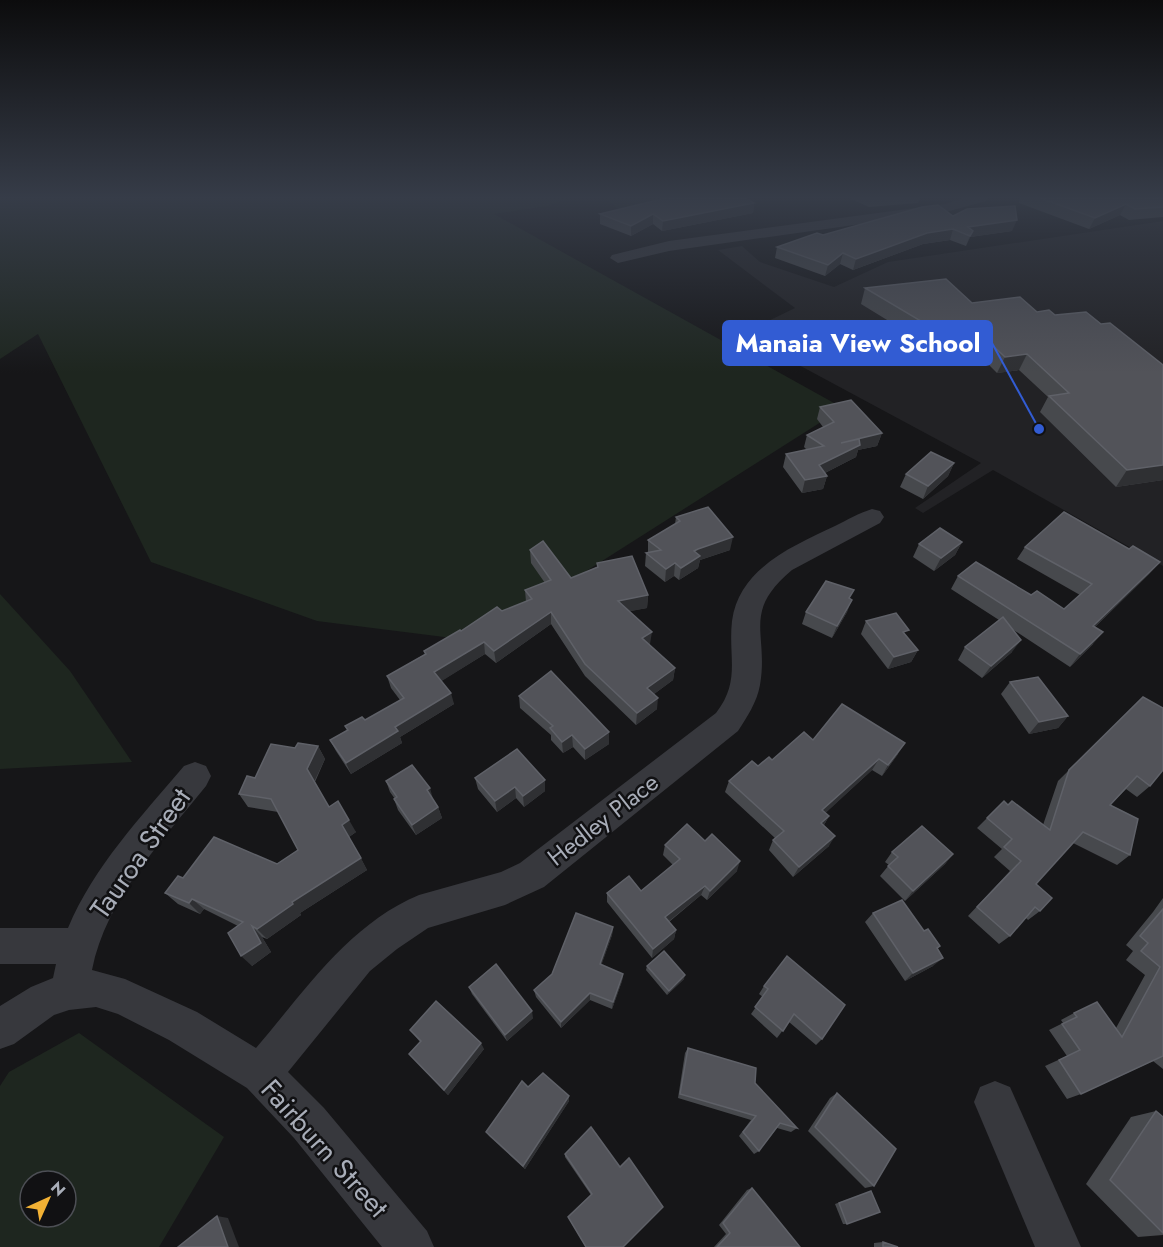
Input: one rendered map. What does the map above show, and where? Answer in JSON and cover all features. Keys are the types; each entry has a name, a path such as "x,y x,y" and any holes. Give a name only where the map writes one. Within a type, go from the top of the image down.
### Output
{"street":[{"path":"618,258 626,256"},
{"name":"Hedley Place","path":"261,1074 357,958 384,936 419,913 505,888 532,875 727,722 739,705 746,682 744,621 749,604 759,586 803,550 850,531 872,517"},
{"name":"Tauroa Street","path":"69,991 80,945 100,902 123,867 195,776"},
{"path":"0,946 80,945"},
{"name":"Fairburn Street","path":"69,991 96,988 125,998 183,1026 261,1074 309,1123 411,1247"},
{"path":"0,1030 26,1010 69,991"},
{"path":"995,1102 1058,1247"}],"shaded area":[{"path":"0,256 570,256 843,408 476,641 317,621 151,562 38,334 0,359"},
{"path":"726,256 753,256 760,262 834,287 888,262 927,256 1163,256 1163,566 993,470 923,513 915,508 981,463 741,334 795,308"},
{"path":"0,594 70,671 132,762 0,769"},
{"path":"79,1033 224,1137 159,1247 0,1247 0,1086 9,1072"}],"building":[{"path":"803,256 839,256 828,265"},
{"path":"946,279 972,303 1020,297 1037,312 1049,310 1055,315 1086,312 1101,324 1110,323 1163,365 1163,465 1127,470 1049,396 1069,393 1027,354 1005,357 973,327 955,335 935,323 929,326 865,288"},
{"path":"851,400 882,433 841,443 859,439 860,445 819,465 827,476 805,480 786,454 824,446 807,435 834,422 820,407"},
{"path":"931,452 954,463 928,486 906,474"},
{"path":"708,507 733,537 694,551 700,556 681,568 675,563 666,569 646,553 661,550 648,540 680,521 676,517"},
{"path":"1064,512 1129,549 1133,546 1160,562 1093,626 1103,632 1080,654 958,576 976,562 1031,595 1037,591 1064,609 1092,584 1025,547"},
{"path":"940,528 962,542 941,558 919,544"},
{"path":"543,541 571,578 598,567 597,563 632,556 648,595 618,601 652,632 642,638 675,668 647,688 658,698 637,713 585,664 551,612 494,651 484,642 434,672 451,693 395,727 398,731 346,763 330,740 348,730 345,726 362,717 365,720 404,698 387,676 426,654 424,651 461,631 497,607 502,611 532,599 525,590 551,580 530,550"},
{"path":"826,581 854,590 849,598 852,600 837,626 806,612"},
{"path":"896,613 909,630 903,632 918,650 894,657 866,621"},
{"path":"1003,617 1021,640 991,666 965,647"},
{"path":"551,671 609,732 585,749 572,735 562,742 550,728 553,726 519,696"},
{"path":"1038,677 1068,716 1039,722 1010,682"},
{"path":"1143,697 1163,708 1163,770 1150,786 1137,776 1110,805 1138,819 1130,855 1083,832 1036,884 1052,898 1040,911 1035,907 1010,936 977,907 1021,861 1004,847 1012,839 987,818 1004,801 1008,805 1012,801 1050,830 1069,770"},
{"path":"842,704 905,743 888,765 879,759 822,810 829,816 821,823 835,836 799,867 773,840 784,831 729,781 752,761 758,766 769,757 772,760 804,732 813,740"},
{"path":"298,743 318,746 307,769 329,807 338,801 349,820 342,825 361,858 292,902 293,904 257,929 252,926 261,943 241,956 228,933 243,922 192,899 189,903 165,893 178,876 183,878 214,837 277,864 298,850 271,799 239,794 247,776 255,778 271,744 295,748"},
{"path":"517,749 545,780 523,796 515,787 495,801 475,778"},
{"path":"412,765 430,788 427,790 438,807 412,825 394,799 397,797 386,781"},
{"path":"687,824 705,841 712,834 740,861 710,891 705,886 665,917 676,930 653,949 607,893 629,876 641,891 680,859 665,845"},
{"path":"922,826 953,854 913,891 888,866 898,857 892,852"},
{"path":"902,900 924,931 928,929 940,946 937,948 943,958 913,973 873,913"},
{"path":"1163,909 1163,1056 1081,1094 1059,1060 1080,1050 1062,1024 1077,1017 1074,1013 1097,1002 1122,1037 1160,967 1141,951 1148,943 1140,936"},
{"path":"576,913 613,927 600,964 623,974 613,1002 590,993 561,1022 534,990 552,974"},
{"path":"664,951 685,975 669,991 647,966"},
{"path":"787,956 845,1005 822,1039 794,1014 783,1031 755,1007 768,989 764,986"},
{"path":"496,964 532,1011 505,1035 469,987"},
{"path":"436,1001 481,1043 444,1090 409,1054 421,1041 410,1030"},
{"path":"688,1048 756,1068 755,1083 797,1128 780,1123 759,1151 743,1132 756,1116 680,1094"},
{"path":"543,1073 569,1096 523,1166 486,1132 522,1081 528,1087"},
{"path":"837,1093 896,1149 874,1186 815,1127"},
{"path":"1156,1111 1163,1117 1163,1233 1110,1180"},
{"path":"591,1127 620,1167 629,1158 663,1207 623,1247 586,1247 568,1217 592,1194 565,1154"},
{"path":"752,1188 800,1247 717,1247 730,1233 723,1223"},
{"path":"871,1191 880,1212 847,1224 839,1203"},
{"path":"217,1216 228,1247 178,1247"},
{"path":"883,1242 898,1247 883,1247"}],"place":[{"name":"Manaia View School","path":"1039,429"}]}
